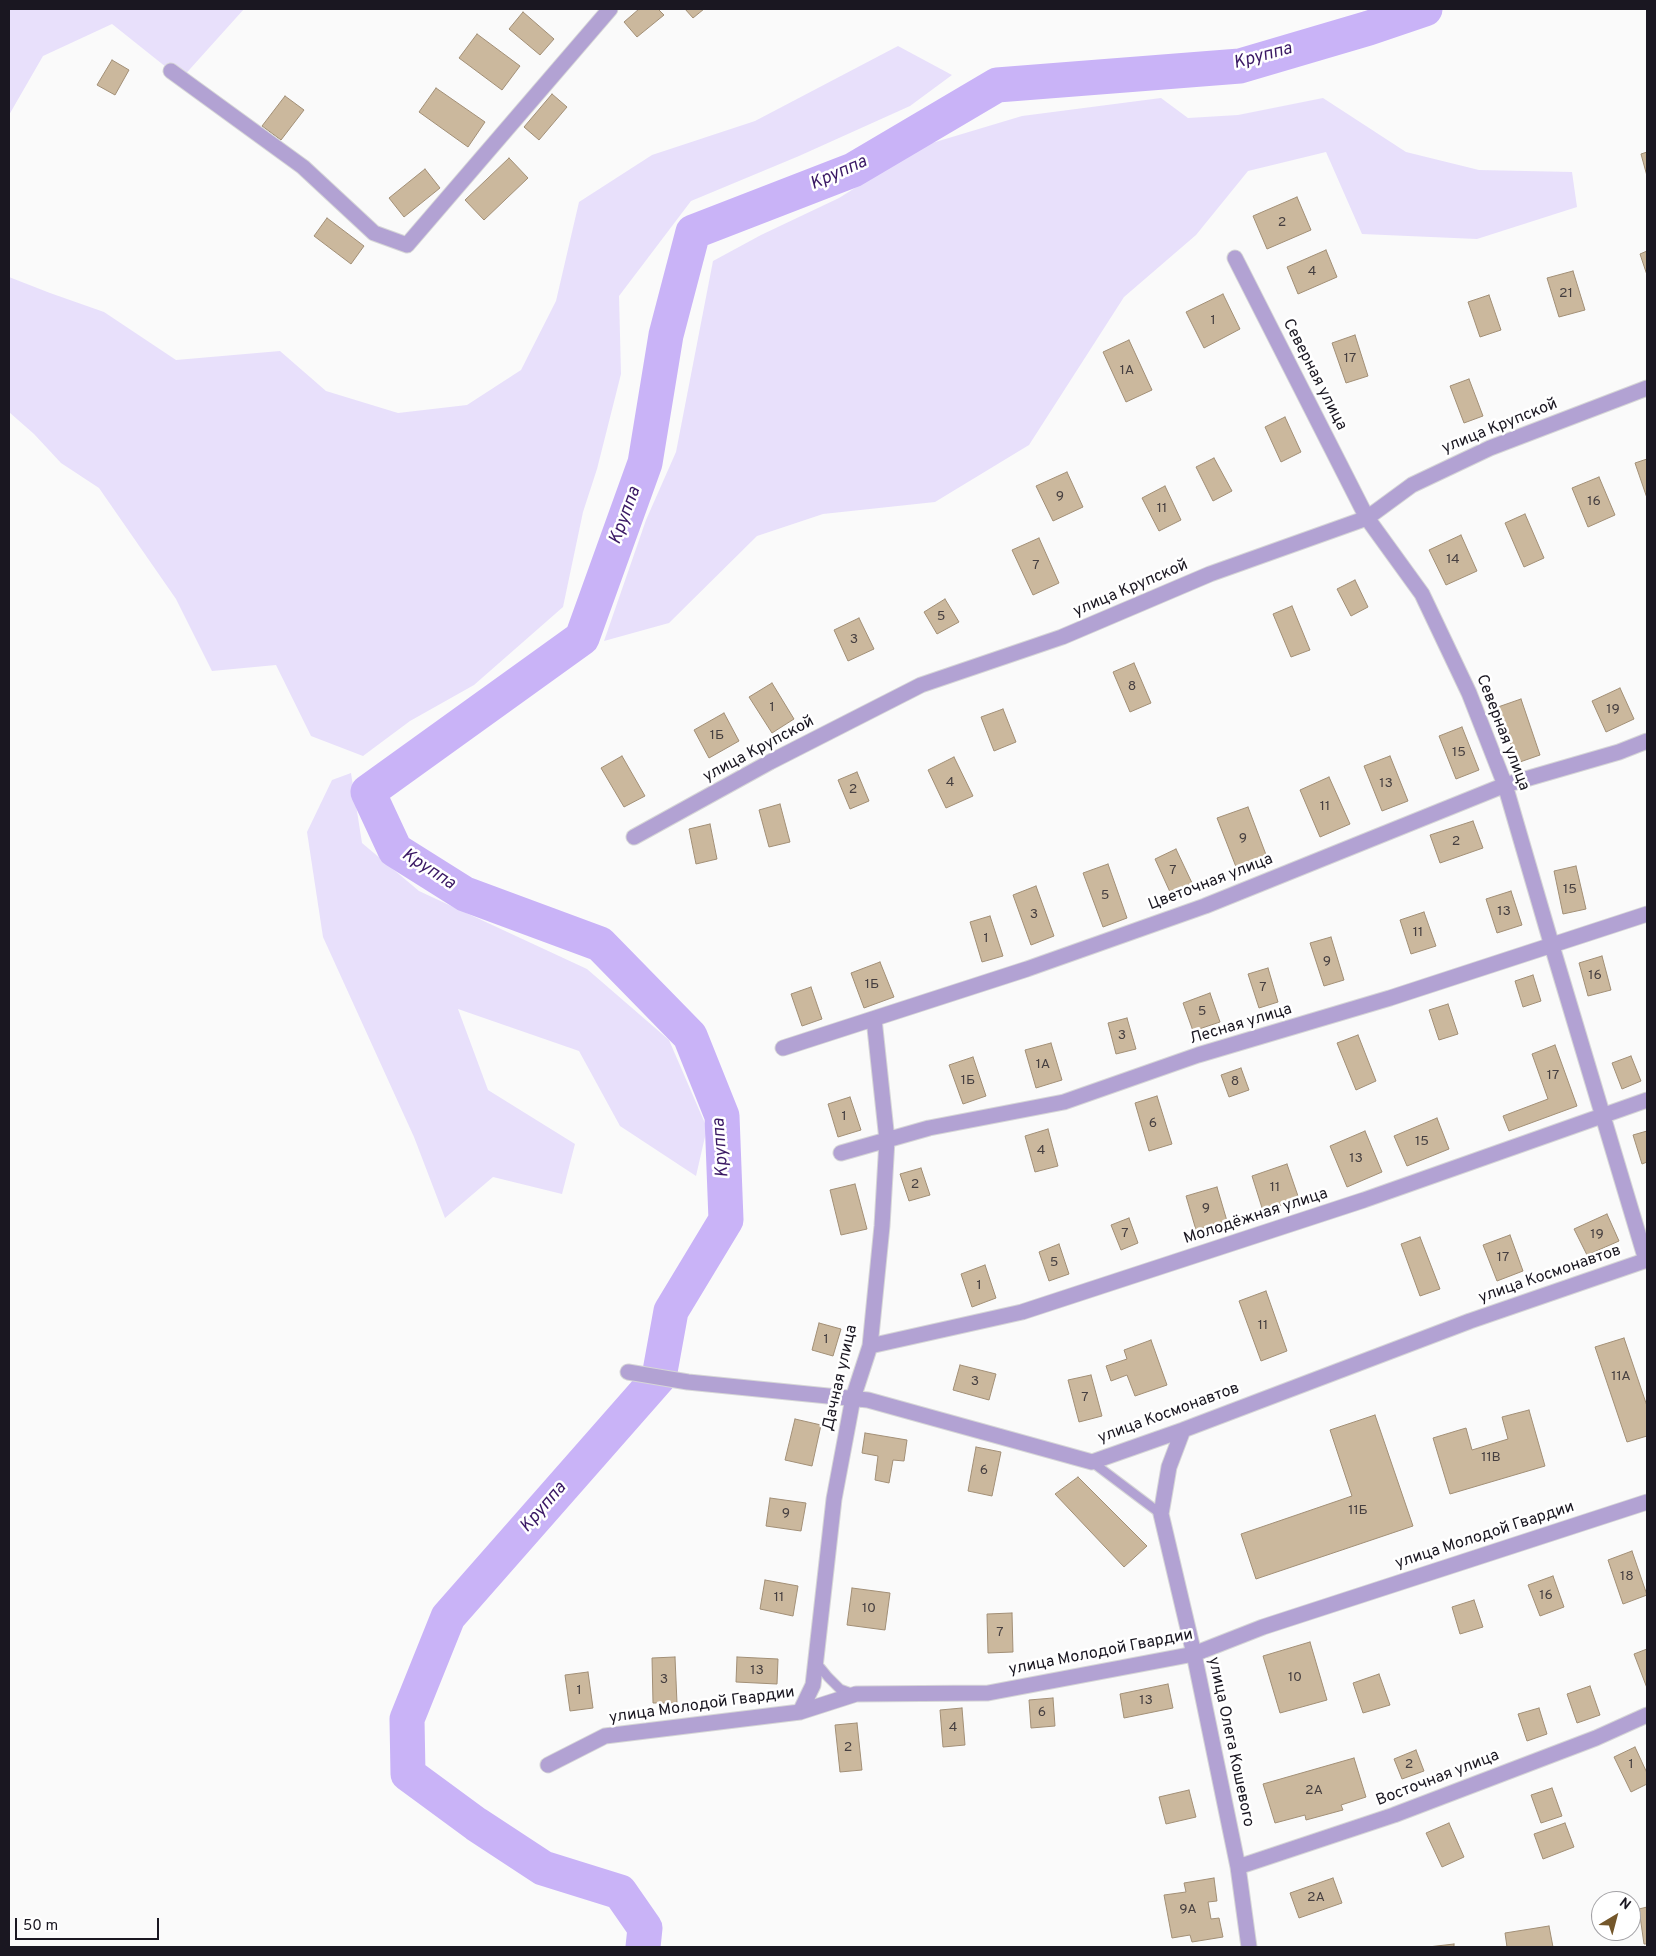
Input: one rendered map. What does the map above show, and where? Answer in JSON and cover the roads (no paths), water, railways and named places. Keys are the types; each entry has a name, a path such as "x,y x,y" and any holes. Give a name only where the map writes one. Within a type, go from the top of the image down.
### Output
{"street":[{"path":"171,71 303,168 374,232 408,246 610,9"},
{"name":"Северная улица","path":"1235,258 1367,518 1422,594 1470,693 1506,785 1552,946 1647,1260"},
{"name":"улица Крупской","path":"634,838 770,762 921,685 1062,637 1210,574 1367,518 1412,485 1438,472 1490,448 1647,388"},
{"name":"Цветочная улица","path":"784,1048 1027,969 1205,906 1506,785 1618,752 1647,741"},
{"name":"Лесная улица","path":"841,1153 929,1128 1064,1102 1198,1055 1390,998 1647,914"},
{"name":"Дачная улица","path":"800,1712 813,1685 834,1499 853,1398 870,1346 882,1226 887,1140 874,1019"},
{"name":"Молодёжная улица","path":"870,1346 1022,1312 1354,1203 1647,1100"},
{"name":"улица Космонавтов","path":"628,1372 688,1382 868,1400 1092,1462 1183,1430 1470,1321 1647,1260"},
{"name":"улица Олега Кошевого","path":"1183,1430 1169,1467 1161,1514 1194,1654 1238,1867 1249,1947"},
{"name":"улица Молодой Гвардии","path":"548,1765 605,1736 800,1712 856,1694 988,1693 1194,1654 1263,1627 1647,1502"},
{"name":"Восточная улица","path":"1238,1867 1394,1815 1596,1738 1647,1714"}],"lane":[{"path":"1092,1462 1161,1514"},
{"path":"815,1661 828,1678 840,1689 856,1694"}],"waterway":[{"name":"Круппа","path":"643,1947 645,1928 620,1892 543,1868 476,1824 408,1774 407,1719 448,1617 659,1377 671,1311 726,1220 722,1116 690,1036 600,944 465,894 395,850 368,792 582,638 645,463 666,335 693,232 853,170 997,85 1240,66 1369,28 1425,9"}]}
